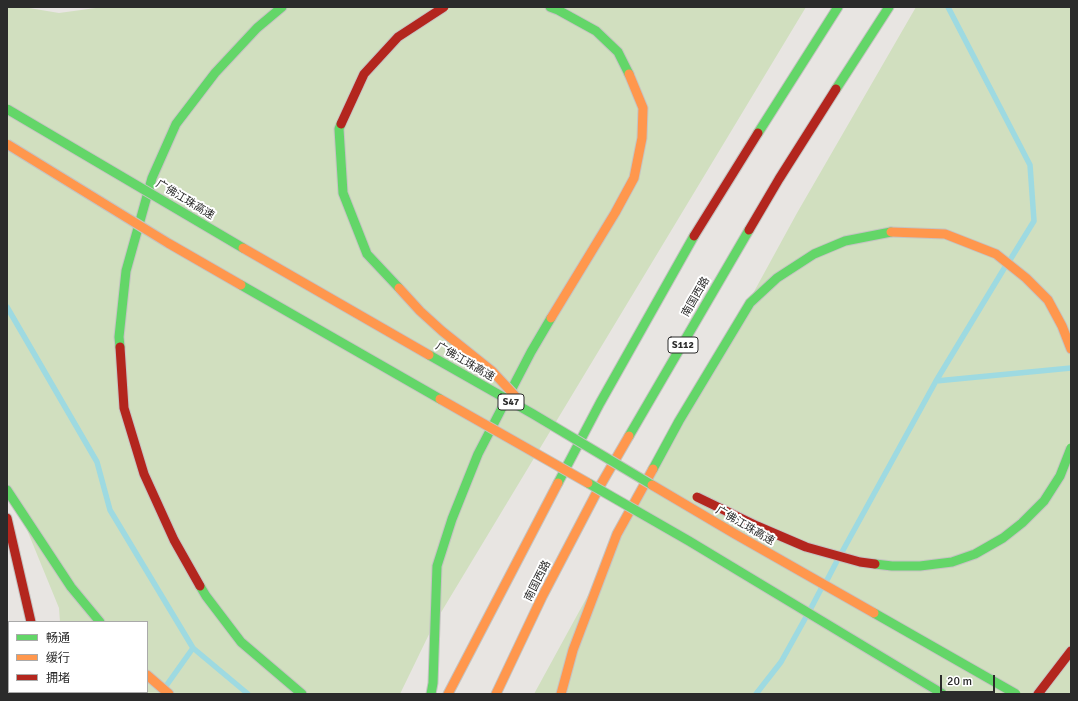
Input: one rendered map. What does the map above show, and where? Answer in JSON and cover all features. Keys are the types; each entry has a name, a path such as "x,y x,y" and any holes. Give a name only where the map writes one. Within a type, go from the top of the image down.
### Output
{"main road":[{"path":"282,7 257,28 211,79 176,124 152,178 126,271 119,337 124,408 144,474 174,540 206,596 241,642 302,694"},
{"path":"444,7 398,37 364,74 339,129 343,193 367,254 420,311 442,331 492,371 532,414"},
{"path":"431,694 433,683 438,566 452,519 478,454 531,352 615,213 634,178 642,138 643,108 631,77 618,52 596,31 550,7"},
{"path":"448,694 600,402 701,223 838,7"},
{"name":"南国西路","path":"496,694 542,597 600,486 779,179 889,7"},
{"name":"广佛江珠高速","path":"7,110 280,270 532,414 735,534 1016,694"},
{"path":"7,144 168,243 688,541 942,694"},
{"path":"561,694 572,650 617,534 679,421 726,341 750,303 777,278 814,254 845,241 893,231 945,234 996,254 1026,278 1048,300 1062,326 1071,349"},
{"path":"686,491 806,548 860,562 892,566 920,566 952,562 975,554 1003,538 1022,523 1044,501 1060,476 1071,448"},
{"path":"622,468 672,486"},
{"path":"7,490 70,587 99,621"},
{"path":"7,518 30,621"},
{"path":"1038,694 1071,651"},
{"path":"148,676 169,694"}],"green space":[{"path":"7,7 23,7 59,13 103,7 806,7 434,624 400,694 67,694 148,693 148,621 60,621 59,608 7,481"},
{"path":"916,7 1071,7 1071,694 534,694 797,213"}],"waterway":[{"path":"948,7 1030,165 1034,221 1010,260"},
{"path":"936,381 1005,267"},
{"path":"7,307 97,462 110,510 193,648 166,686"},
{"path":"842,552 936,381 1071,368"},
{"path":"826,582 837,561"},
{"path":"810,610 821,589"},
{"path":"756,694 781,662 806,617"},
{"path":"193,648 248,694"}],"traffic: fast":[{"path":"120,347 119,337 126,271 152,178 176,124 215,73 257,28 282,7"},
{"path":"550,7 596,31 618,52 629,74"},
{"path":"758,133 838,7"},
{"path":"836,89 889,7"},
{"path":"7,109 243,248"},
{"path":"341,124 339,129 343,193 367,254 399,288"},
{"path":"629,436 749,230"},
{"path":"653,469 679,421 750,303 777,278 814,254 845,241 891,232"},
{"path":"558,483 600,403 694,236"},
{"path":"241,285 440,399"},
{"path":"431,694 433,683 437,566 452,519 478,454 531,352 551,318"},
{"path":"429,355 533,414 652,485"},
{"path":"875,564 892,566 920,566 952,562 975,554 1003,538 1022,523 1044,501 1060,476 1071,448"},
{"path":"588,483 689,541 943,694"},
{"path":"7,490 71,587 99,621"},
{"path":"200,586 241,642 302,694"},
{"path":"874,613 1016,694"}],"traffic: slow":[{"path":"551,318 615,213 634,178 642,138 643,108 629,74"},
{"path":"7,144 168,243 241,285"},
{"path":"891,232 945,234 996,254 1026,278 1048,300 1062,326 1071,349"},
{"path":"243,248 429,355"},
{"path":"399,288 420,311 442,331 492,371 518,399"},
{"path":"440,399 588,483"},
{"path":"496,694 542,597 600,486 629,436"},
{"path":"561,694 573,650 617,534 653,469"},
{"path":"448,694 558,483"},
{"path":"652,485 874,613"},
{"path":"148,676 169,694"}],"traffic: jam":[{"path":"341,124 364,74 398,37 444,7"},
{"path":"749,230 779,179 836,89"},
{"path":"694,236 758,133"},
{"path":"120,347 124,408 144,474 174,540 200,586"},
{"path":"697,497 757,526 806,547 860,562 875,564"},
{"path":"7,518 31,621"},
{"path":"1038,694 1071,651"}]}
